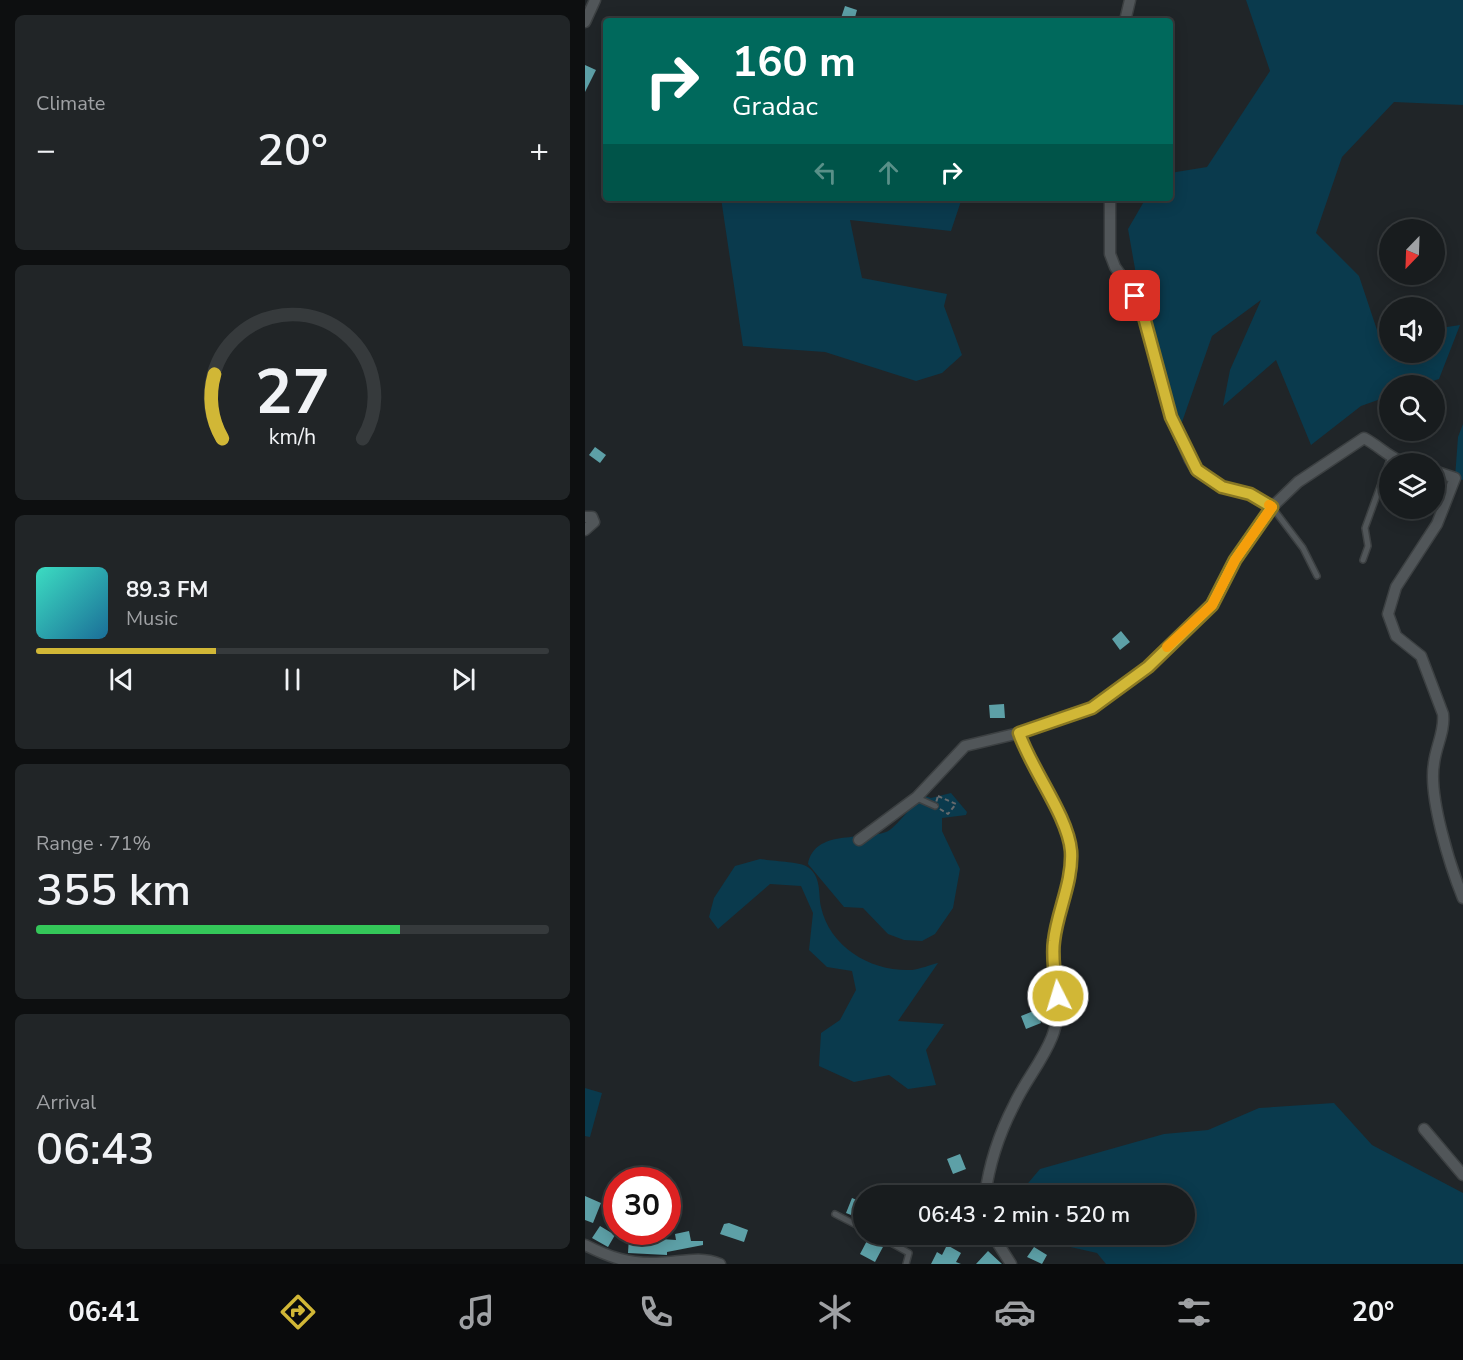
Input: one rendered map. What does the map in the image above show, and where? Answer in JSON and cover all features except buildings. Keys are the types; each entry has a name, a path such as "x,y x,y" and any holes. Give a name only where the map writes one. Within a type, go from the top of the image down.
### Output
{"street":[{"path":"585,22 595,0"},
{"path":"1126,18 1130,0"},
{"path":"1110,201 1110,254 1115,267 1135,296 1144,317 1171,417 1190,460 1197,470 1214,483 1259,497 1272,507"},
{"path":"859,840 917,797 965,746 1019,733 1092,708 1148,667 1212,605 1235,560 1272,507 1298,482 1364,438 1379,446 1385,453"},
{"path":"1445,475 1455,478 1445,504"},
{"path":"585,517 592,517 594,522 585,530"},
{"path":"1439,519 1396,587 1388,614 1396,636 1421,656 1443,714 1444,723 1433,764 1435,789 1447,858 1463,898"},
{"path":"988,1185 1002,1133 1015,1103 1053,1036 1058,1017 1054,942 1064,902 1071,850 1060,819 1019,733"},
{"path":"1424,1130 1463,1176"},
{"path":"585,1245 609,1257 628,1262 658,1263 697,1258 720,1264"},
{"path":"998,1245 1011,1264"}],"lane":[{"path":"1363,560 1368,546 1365,528 1379,489"},
{"path":"1272,507 1303,548 1317,576"},
{"path":"917,797 935,806"},
{"path":"835,1214 853,1223"},
{"path":"895,1245 909,1253 906,1264"}],"path":[{"path":"938,796 956,804 948,814 935,806 938,796"}],"shaded area":[{"path":"1246,0 1463,0 1463,105 1394,102 1342,157 1316,233 1359,276 1379,336 1379,363 1445,363 1445,327 1460,325 1441,375 1379,375 1379,400 1361,406 1311,445 1276,360 1223,406 1230,370 1261,300 1212,336 1181,425 1137,280 1128,229 1144,201 1173,201 1173,173 1207,167 1270,71"},
{"path":"721,201 961,201 951,231 850,220 862,278 947,294 944,306 962,355 942,373 916,381 825,352 743,346"},
{"path":"1463,424 1463,480 1455,478 1458,437"},
{"path":"951,793 967,812 966,815 942,818 942,831 960,869 953,908 935,934 922,941 904,940 888,934 863,908 844,907 808,864 812,853 829,841 886,832 922,795 931,798"},
{"path":"760,859 806,866 815,874 826,922 833,934 855,955 882,967 897,970 912,970 938,963 898,1021 944,1024 926,1050 936,1085 908,1089 889,1075 854,1082 819,1066 821,1033 840,1020 856,990 852,971 827,967 809,950 813,913 801,886 770,884 718,929 709,917 714,898 735,866"},
{"path":"585,1088 602,1093 590,1137 585,1136"},
{"path":"1334,1103 1372,1145 1463,1193 1463,1264 1106,1264 1097,1253 1061,1245 1195,1245 1195,1185 1026,1185 1040,1169 1164,1134 1208,1130 1259,1108"}],"slow traffic":[{"path":"1167,647 1212,605 1229,576 1235,560 1272,507 1269,505"}],"route":[{"path":"1058,996 1054,980 1056,960 1054,942 1064,902 1071,850 1060,819 1024,748 1019,733 1092,708 1148,667 1212,605 1229,576 1235,560 1272,507 1259,497 1222,487 1197,470 1179,438 1171,417 1150,347 1144,317 1135,296"}]}
